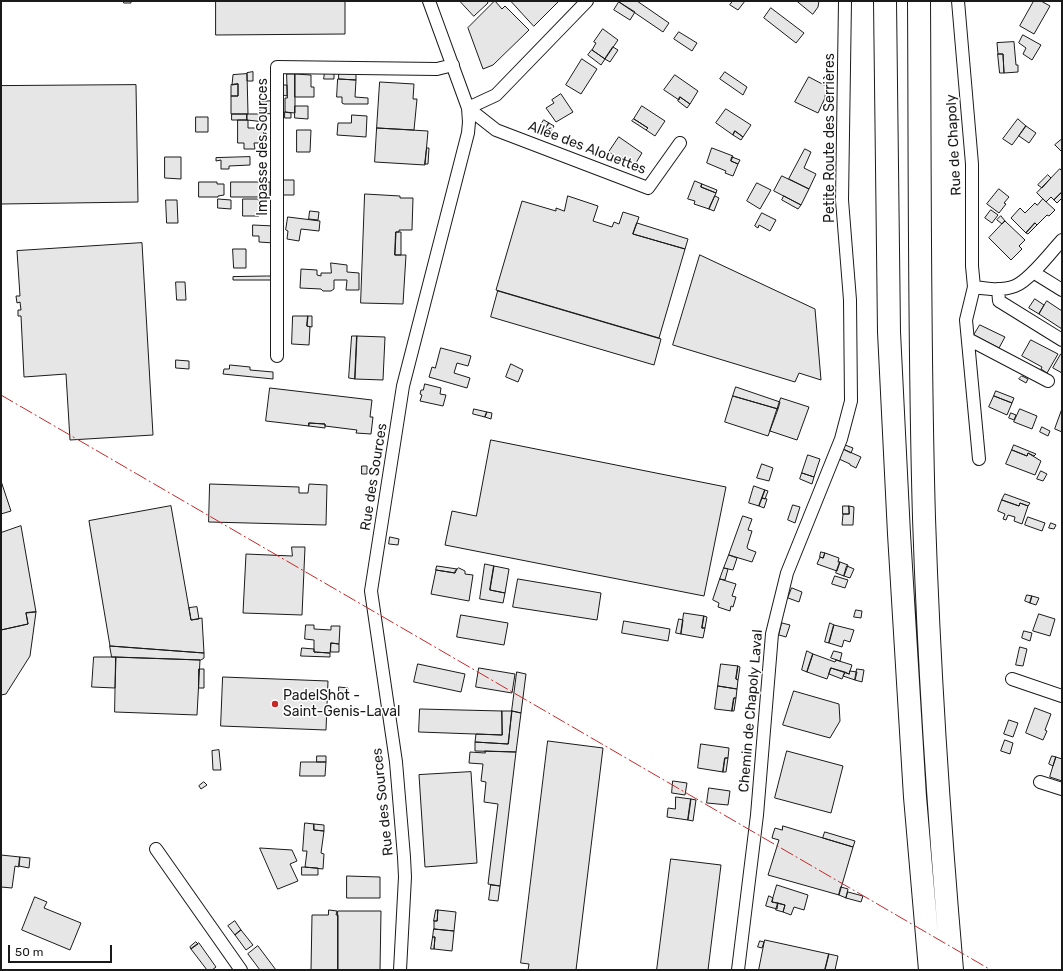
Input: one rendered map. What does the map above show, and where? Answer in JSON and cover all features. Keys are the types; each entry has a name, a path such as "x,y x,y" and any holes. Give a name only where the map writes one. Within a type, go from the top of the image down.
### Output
{"highway":[{"path":"885,1 889,332 899,534 915,797 930,970"},
{"path":"919,1 924,517 929,647 938,796 952,970"}],"street":[{"name":"Rue des Sources","path":"400,970 405,877 404,857 396,762 371,591 403,386 468,132 469,122 468,108 429,1"},
{"path":"468,108 496,95 587,1"},
{"name":"Petite Route des Serrières","path":"845,1 842,200 850,300"},
{"name":"Rue de Chapoly","path":"958,1 972,164 972,266 974,287 966,320 979,459"},
{"name":"Impasse des Sources","path":"277,356 278,67 437,70 453,65"},
{"name":"Allée des Alouettes","path":"468,108 496,130 648,188 680,143"},
{"path":"974,287 998,289 1016,286 1033,272 1062,240"},
{"path":"1033,272 1062,290"},
{"path":"998,289 999,301 1062,340"},
{"name":"Chemin de Chapoly Laval","path":"738,970 756,815 772,634 788,573 841,439 851,402 850,300"},
{"path":"968,339 1048,381"},
{"path":"1012,679 1062,696"},
{"path":"1040,782 1062,789"},
{"path":"156,849 241,970"}],"building":[{"path":"124,1 131,1 131,3 124,3"},
{"path":"216,1 345,1 345,34 216,35"},
{"path":"460,1 487,1 488,3 474,16"},
{"path":"495,1 502,9 505,6 529,30 493,65 483,69 468,28"},
{"path":"511,1 559,1 534,26"},
{"path":"637,1 669,23 663,32 619,2"},
{"path":"733,1 745,1 738,10 730,5"},
{"path":"797,1 819,1 818,7 813,14"},
{"path":"1034,1 1041,1 1050,6 1034,34 1020,26"},
{"path":"619,2 635,12 630,20 614,10"},
{"path":"771,8 804,33 796,43 764,18"},
{"path":"603,29 618,40 605,59 592,50 596,43 594,42"},
{"path":"679,32 697,43 692,51 674,39"},
{"path":"1023,35 1041,45 1032,60 1023,54 1026,48 1019,43"},
{"path":"1014,42 1018,72 1004,73 1003,54 998,54 997,43"},
{"path":"613,47 618,50 610,62 605,59"},
{"path":"592,50 605,59 601,65 588,55"},
{"path":"998,54 1003,54 1004,73 1000,73"},
{"path":"582,59 597,69 581,94 566,85"},
{"path":"253,72 253,81 247,81 247,73"},
{"path":"325,72 334,72 334,79 324,79"},
{"path":"339,72 356,72 356,80 339,79"},
{"path":"725,72 747,87 743,95 720,79"},
{"path":"247,74 248,114 231,114 231,96 238,96 238,84 232,85 233,75"},
{"path":"287,74 295,74 295,113 285,112 285,98 287,98"},
{"path":"295,74 311,75 311,87 314,87 314,97 295,97"},
{"path":"675,75 698,91 690,104 680,97 679,100 664,90"},
{"path":"809,77 826,86 825,98 818,113 795,102"},
{"path":"338,79 356,80 355,97 368,98 368,104 342,103 342,97 337,97"},
{"path":"380,82 414,84 413,99 417,99 414,130 377,128"},
{"path":"238,84 238,96 231,96 231,85"},
{"path":"136,85 138,202 1,204 1,86"},
{"path":"283,85 287,85 287,96 283,95"},
{"path":"561,94 573,112 556,122 546,108 554,103 552,100"},
{"path":"680,97 690,104 687,108 678,101"},
{"path":"272,101 272,114 260,113 260,102"},
{"path":"295,106 308,106 308,119 295,118"},
{"path":"642,106 665,121 655,136 646,130 648,128 634,119"},
{"path":"726,109 751,125 743,137 735,131 733,135 716,123"},
{"path":"285,112 291,113 291,118 285,118"},
{"path":"232,114 247,114 247,120 232,120"},
{"path":"247,114 265,114 265,122 247,120"},
{"path":"352,115 367,116 366,137 337,135 338,123 351,123"},
{"path":"196,117 208,117 208,132 196,132"},
{"path":"634,119 648,128 646,130 632,121"},
{"path":"1018,119 1026,126 1012,145 1003,139"},
{"path":"238,120 248,120 248,128 263,128 264,134 266,133 264,143 254,143 255,149 244,149 244,143 238,143"},
{"path":"544,120 549,123 544,130 539,127"},
{"path":"549,123 554,126 549,134 544,130"},
{"path":"1026,126 1036,133 1029,143 1019,136"},
{"path":"377,128 428,131 425,165 375,162"},
{"path":"297,130 311,130 310,152 297,152"},
{"path":"735,131 743,137 741,140 733,135"},
{"path":"619,137 642,153 634,166 622,157 620,159 609,152"},
{"path":"1062,139 1062,152 1055,145"},
{"path":"427,148 429,148 428,164 425,164"},
{"path":"712,148 733,156 731,161 738,164 733,176 725,173 726,171 707,163"},
{"path":"805,149 811,152 804,168 816,174 809,189 789,179"},
{"path":"165,157 181,157 181,179 165,178"},
{"path":"250,157 250,165 229,166 229,169 221,169 221,160 216,161 216,158"},
{"path":"732,157 740,160 738,164 731,161"},
{"path":"1060,169 1062,171 1062,192 1054,200 1051,197 1046,202 1037,193"},
{"path":"1048,175 1051,178 1042,188 1038,185"},
{"path":"782,176 809,189 801,205 774,191"},
{"path":"283,180 294,180 294,195 283,195"},
{"path":"695,181 702,184 701,187 716,193 709,209 694,204 695,201 688,199"},
{"path":"199,182 217,182 217,184 224,184 224,195 218,197 199,197"},
{"path":"231,182 270,182 270,197 231,197"},
{"path":"757,183 771,190 760,209 747,201"},
{"path":"702,184 717,190 716,193 701,187"},
{"path":"999,189 1009,197 999,213 987,204"},
{"path":"1062,192 1062,198 1057,203 1054,200"},
{"path":"365,194 413,198 412,230 399,230 399,232 396,232 395,255 406,255 403,304 361,303"},
{"path":"568,196 598,206 593,221 612,227 614,222 619,224 623,212 639,217 633,234 685,249 659,338 496,290 522,201 556,211 556,208 564,211"},
{"path":"715,196 719,198 714,211 709,209"},
{"path":"784,196 801,205 798,209 782,200"},
{"path":"218,199 231,200 231,209 218,208"},
{"path":"243,199 259,199 259,216 243,216"},
{"path":"1043,199 1055,210 1049,216 1047,215 1037,225 1035,223 1026,233 1011,218 1020,208 1025,213 1035,203 1037,205"},
{"path":"166,200 177,200 178,223 167,223"},
{"path":"991,210 998,215 992,223 985,218"},
{"path":"310,211 319,212 318,220 309,219"},
{"path":"762,213 776,220 770,231 759,225 758,228 755,226"},
{"path":"1001,216 1005,221 1002,224 997,220"},
{"path":"288,217 320,221 319,231 301,229 299,241 287,239 288,231 286,230"},
{"path":"1005,221 1025,240 1019,246 1022,249 1011,260 989,238"},
{"path":"637,223 688,239 685,249 633,234"},
{"path":"1035,223 1037,225 1028,234 1026,233"},
{"path":"253,225 274,226 274,243 259,242 259,236 253,236"},
{"path":"396,232 401,232 401,255 395,255"},
{"path":"142,243 153,435 70,440 66,374 24,377 21,316 18,316 18,310 21,310 20,302 17,303 16,296 20,296 17,251"},
{"path":"233,249 246,249 246,268 234,268"},
{"path":"700,255 815,309 821,380 799,373 795,382 673,345"},
{"path":"331,263 347,265 347,272 359,273 359,290 346,290 347,280 334,280 334,289 331,291 300,288 301,269 317,270 317,275 321,276 321,273 331,273"},
{"path":"274,276 274,280 233,280 233,277"},
{"path":"176,282 185,282 186,300 177,300"},
{"path":"498,291 661,339 654,365 491,317"},
{"path":"1035,299 1044,305 1039,314 1029,308"},
{"path":"1047,301 1062,311 1062,329 1039,314"},
{"path":"293,316 308,316 307,326 310,327 309,345 292,344"},
{"path":"308,316 312,316 312,327 307,326"},
{"path":"980,325 1005,337 999,348 974,335"},
{"path":"352,336 357,336 355,379 349,378"},
{"path":"357,336 385,337 383,380 355,379"},
{"path":"1031,340 1058,354 1047,373 1041,369 1042,367 1022,356"},
{"path":"441,348 471,356 468,366 457,363 454,373 470,378 467,388 429,377 432,367 435,368"},
{"path":"1062,354 1062,373 1053,368"},
{"path":"176,360 189,361 189,369 176,368"},
{"path":"511,364 523,370 518,382 506,377"},
{"path":"230,365 250,367 250,370 273,372 273,379 223,374 224,369 229,369"},
{"path":"1022,376 1028,379 1026,383 1019,379"},
{"path":"425,384 441,388 440,394 446,395 443,406 420,401 422,395 420,394 421,390 423,390"},
{"path":"736,387 780,402 778,409 733,396"},
{"path":"270,388 372,400 370,417 373,417 371,434 356,433 357,430 325,426 325,424 309,423 309,426 266,421"},
{"path":"996,391 1014,398 1012,403 994,396"},
{"path":"733,396 778,409 768,436 725,422"},
{"path":"994,396 1012,403 1007,415 989,407"},
{"path":"781,398 809,407 797,440 770,431"},
{"path":"474,409 487,412 485,417 473,414"},
{"path":"1020,409 1037,416 1032,429 1014,422"},
{"path":"1062,409 1062,432 1055,429"},
{"path":"487,412 492,413 491,419 485,417"},
{"path":"1011,413 1016,415 1014,420 1009,418"},
{"path":"309,423 325,424 325,428 309,426"},
{"path":"1042,427 1050,431 1048,436 1040,432"},
{"path":"491,440 726,487 704,596 445,545 452,511 476,516"},
{"path":"845,445 853,448 851,453 843,449"},
{"path":"1014,445 1036,454 1034,456 1028,453 1027,456 1012,450"},
{"path":"843,449 861,457 856,468 839,459"},
{"path":"1012,450 1027,456 1028,453 1041,461 1035,475 1006,464"},
{"path":"808,455 820,459 814,477 802,473"},
{"path":"762,464 773,468 769,481 757,478"},
{"path":"362,466 367,466 367,474 362,474"},
{"path":"1041,471 1047,474 1043,481 1037,479"},
{"path":"802,473 814,477 812,484 800,479"},
{"path":"1,481 11,511 1,514"},
{"path":"210,484 299,487 299,493 308,493 309,484 327,485 326,525 209,522"},
{"path":"754,486 765,490 759,506 749,503"},
{"path":"765,490 768,491 765,499 762,498"},
{"path":"1005,494 1030,503 1028,506 1020,503 1019,506 1002,500"},
{"path":"762,498 767,499 764,508 759,506"},
{"path":"1002,500 1019,506 1020,503 1028,506 1022,524 1014,521 1015,517 1008,515 1006,520 1003,519 1005,514 998,511"},
{"path":"793,505 800,507 795,523 788,520"},
{"path":"171,506 191,620 202,618 204,653 110,646 89,521"},
{"path":"843,506 849,506 849,514 843,514"},
{"path":"849,506 854,507 853,525 842,525 843,514 849,514"},
{"path":"743,516 752,519 748,530 752,531 747,547 748,549 756,552 752,562 729,555"},
{"path":"1028,517 1045,523 1042,531 1025,525"},
{"path":"1051,523 1056,525 1054,529 1049,528"},
{"path":"21,526 36,612 26,613 28,624 1,630 1,533"},
{"path":"390,537 399,539 398,545 389,544"},
{"path":"292,547 305,547 302,615 243,613 246,554 292,556"},
{"path":"821,552 825,553 823,558 820,557"},
{"path":"825,553 839,558 838,562 840,562 837,571 817,564 820,557 823,558"},
{"path":"729,555 737,558 733,570 724,568"},
{"path":"840,562 848,565 844,576 836,573"},
{"path":"485,564 494,566 490,590 505,593 503,603 480,599"},
{"path":"437,566 457,569 455,573 436,570"},
{"path":"494,566 509,569 505,593 490,590"},
{"path":"847,566 854,569 850,578 844,576"},
{"path":"459,568 465,571 465,574 473,575 469,601 431,594 436,570 455,573 455,571"},
{"path":"724,568 728,569 725,580 720,579"},
{"path":"835,576 848,580 845,588 832,584"},
{"path":"518,579 601,593 597,620 513,607"},
{"path":"720,579 736,584 732,596 736,597 730,611 718,607 719,603 713,600"},
{"path":"792,588 802,592 799,602 788,598"},
{"path":"1027,595 1032,596 1030,603 1025,601"},
{"path":"1032,596 1039,598 1036,605 1030,603"},
{"path":"197,607 199,619 191,620 189,608"},
{"path":"856,610 862,611 861,618 854,617"},
{"path":"36,612 30,656 6,694 1,695 1,630 28,624 26,613"},
{"path":"684,613 704,616 702,628 705,628 703,638 681,634"},
{"path":"1039,614 1055,619 1050,636 1033,631"},
{"path":"461,615 508,623 504,645 457,637"},
{"path":"704,616 707,617 705,628 702,628"},
{"path":"679,619 683,620 681,634 676,633"},
{"path":"624,621 670,629 668,641 622,633"},
{"path":"782,623 790,625 786,637 779,635"},
{"path":"830,623 834,625 829,643 825,642"},
{"path":"306,625 314,625 314,629 331,630 331,626 340,626 339,644 331,643 330,653 314,652 314,640 305,639"},
{"path":"834,625 854,630 850,642 844,640 842,647 829,643"},
{"path":"1024,631 1032,633 1030,641 1022,638"},
{"path":"331,643 339,644 339,652 331,652"},
{"path":"110,646 204,653 204,658 201,660 112,657"},
{"path":"1020,647 1027,649 1023,666 1016,665"},
{"path":"302,648 314,649 314,652 330,653 330,657 301,656"},
{"path":"807,651 813,654 807,672 802,670"},
{"path":"834,651 842,653 840,661 831,658"},
{"path":"813,654 835,662 836,660 852,665 849,674 831,668 827,679 807,672"},
{"path":"94,657 116,657 115,688 92,687"},
{"path":"116,657 200,660 197,715 115,712"},
{"path":"418,664 465,674 461,692 414,682"},
{"path":"721,664 738,666 736,679 738,680 737,689 718,686"},
{"path":"738,666 740,667 738,680 736,679"},
{"path":"479,668 515,674 512,693 476,687"},
{"path":"831,668 845,672 842,679 829,674"},
{"path":"199,669 204,669 204,688 199,688"},
{"path":"857,669 864,670 862,682 855,680"},
{"path":"850,671 857,672 855,680 843,676 845,672 849,674"},
{"path":"517,672 526,674 521,713 512,711"},
{"name":"PadelShot - Saint-Genis-Laval","path":"223,677 328,681 326,730 221,726"},
{"path":"718,686 737,689 732,711 715,709"},
{"path":"339,687 348,688 347,694 339,694"},
{"path":"794,691 839,704 840,721 830,738 783,725"},
{"path":"734,698 736,698 734,711 732,711"},
{"path":"1035,708 1051,714 1043,740 1026,733"},
{"path":"420,709 502,711 502,735 419,732"},
{"path":"502,711 512,711 508,744 475,742 476,734 502,735"},
{"path":"512,711 521,713 516,752 475,751 475,742 508,744"},
{"path":"1009,720 1018,723 1013,737 1004,734"},
{"path":"1005,740 1013,743 1010,754 1001,751"},
{"path":"548,741 603,748 576,970 528,970 529,964 521,963"},
{"path":"701,744 729,748 728,758 725,758 723,772 698,768"},
{"path":"219,750 221,770 213,770 212,751"},
{"path":"485,751 516,752 500,886 488,884 498,804 484,802 486,782 481,781 483,764 469,763 470,752 485,753"},
{"path":"787,751 843,766 831,813 775,798"},
{"path":"317,756 326,756 326,762 317,762"},
{"path":"1052,756 1056,757 1053,766 1049,764"},
{"path":"1056,757 1062,759 1062,781 1050,777"},
{"path":"725,758 728,758 726,772 723,772"},
{"path":"301,762 326,762 325,776 300,776"},
{"path":"471,772 477,863 425,867 419,775"},
{"path":"673,781 687,783 685,795 672,793"},
{"path":"204,782 207,785 201,789 199,786"},
{"path":"709,788 730,791 728,805 707,803"},
{"path":"676,797 691,799 688,820 667,817 668,808 675,809"},
{"path":"691,799 696,800 693,821 688,820"},
{"path":"305,823 314,824 314,830 324,831 321,853 324,854 323,869 305,867 307,851 303,851"},
{"path":"314,824 324,825 324,831 314,830"},
{"path":"783,826 853,847 839,895 768,875 779,840 772,838 773,834 775,828 782,830"},
{"path":"825,832 855,841 853,847 823,838"},
{"path":"260,848 292,850 297,861 290,864 298,881 278,889"},
{"path":"1,855 20,857 19,867 15,866 12,888 1,887"},
{"path":"20,857 30,858 29,868 19,866"},
{"path":"671,859 721,865 708,970 657,970"},
{"path":"302,867 318,868 318,875 302,875"},
{"path":"347,876 380,877 380,898 347,898"},
{"path":"491,885 500,886 498,901 489,900"},
{"path":"777,885 808,895 804,910 794,907 791,915 783,912 785,905 772,902"},
{"path":"841,887 848,889 846,898 839,895"},
{"path":"848,892 863,896 861,902 846,898"},
{"path":"769,896 773,898 772,902 778,903 777,909 766,906"},
{"path":"35,897 47,902 44,908 81,923 70,950 22,930"},
{"path":"778,903 785,905 783,912 776,910"},
{"path":"329,910 337,911 336,915 338,915 338,970 311,970 312,915 328,915"},
{"path":"436,910 438,910 437,921 434,921"},
{"path":"438,910 456,912 454,931 434,929 434,921 437,921"},
{"path":"338,911 381,911 380,970 338,970"},
{"path":"235,921 241,930 235,935 228,926"},
{"path":"434,929 454,931 452,951 434,949"},
{"path":"241,930 253,945 246,950 235,935"},
{"path":"433,937 435,937 434,949 431,949"},
{"path":"765,940 829,954 825,970 759,970"},
{"path":"760,941 764,942 762,948 758,947"},
{"path":"196,942 198,944 191,949 190,947"},
{"path":"199,943 216,967 212,970 207,970 191,949"},
{"path":"258,946 276,970 260,970 248,954"},
{"path":"829,954 838,956 835,970 825,970"}],"power":[{"path":"1,395 991,970"}],"place":[{"name":"PadelShot - Saint-Genis-Laval","path":"275,704"}]}
